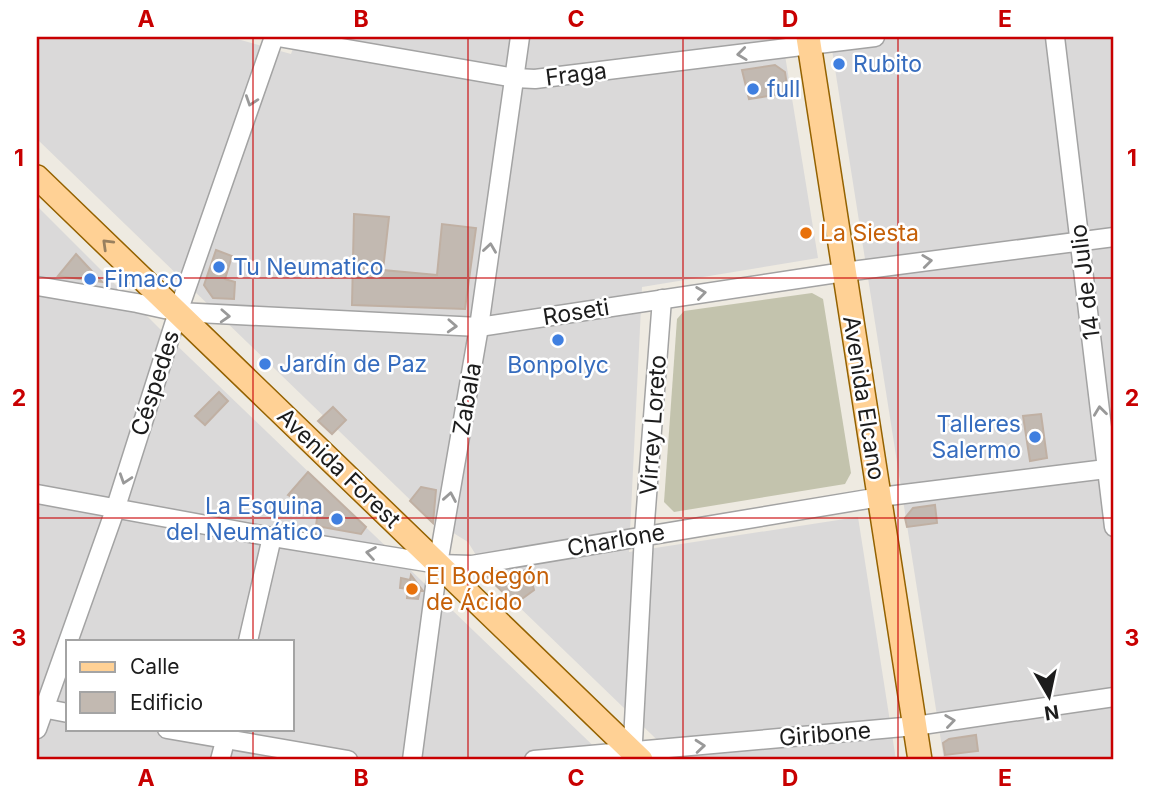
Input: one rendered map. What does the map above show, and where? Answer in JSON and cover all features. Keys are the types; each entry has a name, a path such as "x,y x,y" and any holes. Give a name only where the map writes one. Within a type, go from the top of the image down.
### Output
{"main road":[{"name":"Avenida Elcano","path":"809,41 920,760"},
{"name":"Avenida Forest","path":"37,177 635,757"}],"street":[{"name":"Fraga","path":"276,37 515,78 535,79 809,41 875,37"},
{"name":"Céspedes","path":"37,729 40,708 115,510 178,312 276,37"},
{"name":"Zabala","path":"412,760 438,564 479,327 520,37"},
{"name":"14 de Julio","path":"1055,37 1111,468 1114,527"},
{"name":"Roseti","path":"37,286 178,312 479,327 845,272 1114,237"},
{"name":"Virrey Loreto","path":"635,757 644,535 662,299"},
{"name":"Charlone","path":"37,494 272,537 438,564 472,565 880,497 1111,468"},
{"path":"248,640 272,537"},
{"name":"Giribone","path":"534,760 635,757 915,726 1114,697"},
{"path":"40,708 66,713"},
{"path":"179,730 227,734 348,760"},
{"path":"220,760 227,734"}],"shaded area":[{"path":"37,37 230,37 291,54 297,37 782,37 818,258 642,287 629,552 858,517 896,760 678,760 491,580 468,542 429,518 37,139"},
{"path":"830,37 1114,37 1114,760 944,760"},
{"path":"37,206 165,334 608,760 37,760"},
{"path":"812,293 823,299 851,473 845,484 674,512 664,502 677,319 684,311"}],"building":[{"path":"775,65 785,72 788,93 749,99 742,70"},
{"path":"354,214 389,217 383,270 437,275 442,224 476,228 465,309 352,305"},
{"name":"Tu Neumatico","path":"216,250 232,256 225,279 235,282 234,299 213,298 204,285"},
{"path":"76,254 102,282 58,276"},
{"path":"219,392 228,401 205,425 195,416"},
{"path":"333,407 346,420 332,434 318,421"},
{"name":"Talleres Salermo","path":"1041,414 1047,458 1030,461 1023,416"},
{"path":"308,472 366,527 361,534 316,526 318,511 288,495"},
{"path":"421,487 436,490 433,523 410,501"},
{"path":"935,505 937,523 907,527 905,518 913,508"},
{"path":"529,570 534,590 515,604 487,577"},
{"name":"El Bodegón de Ácido","path":"411,575 423,591 420,591 418,599 407,598 408,589 400,588 401,578 410,580"},
{"path":"976,735 978,751 945,755 943,743 949,739"}],"place":[{"name":"Rubito","path":"839,64"},
{"name":"full","path":"753,89"},
{"name":"La Siesta","path":"806,233"},
{"name":"Tu Neumatico","path":"219,267"},
{"name":"Fimaco","path":"90,279"},
{"name":"Bonpolyc","path":"558,340"},
{"name":"Jardín de Paz","path":"265,364"},
{"name":"Talleres Salermo","path":"1035,437"},
{"name":"La Esquina del Neumático","path":"337,519"},
{"name":"El Bodegón de Ácido","path":"412,589"}]}
